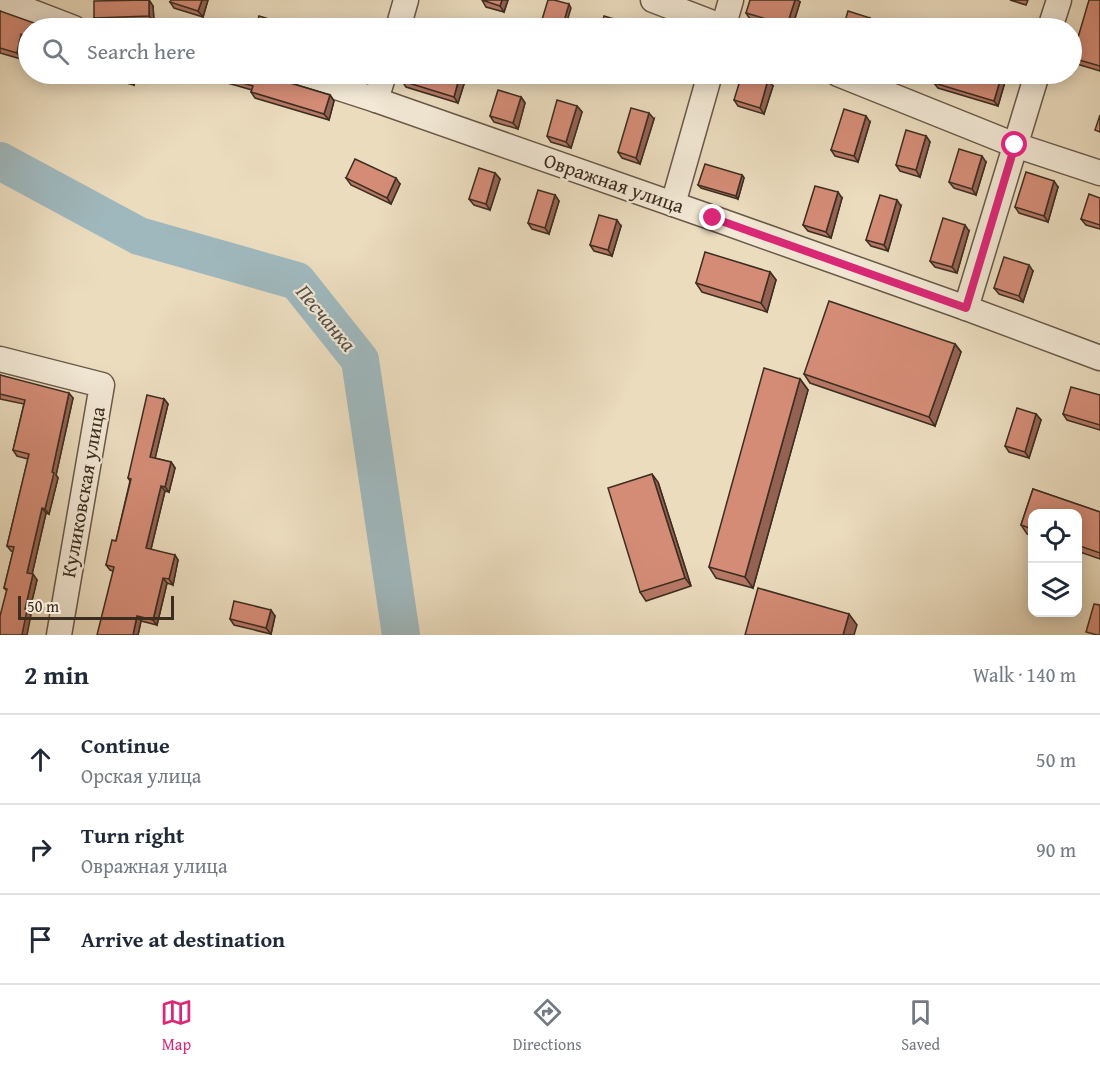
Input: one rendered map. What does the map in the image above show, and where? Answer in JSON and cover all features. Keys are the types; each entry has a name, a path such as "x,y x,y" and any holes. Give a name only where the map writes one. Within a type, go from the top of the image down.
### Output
{"street":[{"path":"401,18 406,0"},
{"path":"653,0 699,18"},
{"path":"726,18 731,0"},
{"path":"1053,18 1059,0"},
{"path":"6,1 49,18"},
{"name":"Овражная улица","path":"327,84 673,204 1100,358"},
{"path":"376,100 381,84"},
{"path":"673,204 707,84"},
{"path":"863,84 1015,145 1100,173"},
{"path":"966,308 1034,84"},
{"name":"Куликовская улица","path":"0,359 102,385 58,635"}],"building":[{"path":"149,0 149,16 94,18 94,1"},
{"path":"171,0 202,0 198,11 170,2"},
{"path":"482,0 502,0 500,6"},
{"path":"548,0 569,4 565,18 542,18"},
{"path":"750,0 795,0 789,18 763,18 746,13"},
{"path":"1089,0 1100,0 1100,66 1082,61 1082,24"},
{"path":"0,11 20,18 17,53 0,48"},
{"path":"848,11 870,18 846,18"},
{"path":"246,84 294,84 330,95 324,114 251,92 253,86"},
{"path":"412,84 458,84 454,97"},
{"path":"739,84 767,84 760,108 734,100"},
{"path":"937,84 999,84 994,101"},
{"path":"498,90 521,97 513,123 490,116"},
{"path":"557,100 577,106 566,142 547,136"},
{"path":"631,108 649,113 636,158 618,152"},
{"path":"844,109 866,116 854,156 831,150"},
{"path":"1100,115 1100,132 1095,130"},
{"path":"906,130 926,136 916,170 896,165"},
{"path":"959,149 982,156 972,189 949,182"},
{"path":"355,159 396,178 387,198 346,178"},
{"path":"705,164 742,175 736,196 698,185"},
{"path":"479,168 495,173 486,204 469,199"},
{"path":"1026,172 1054,181 1044,216 1015,207"},
{"path":"815,186 838,192 826,232 803,225"},
{"path":"538,190 555,195 545,228 528,223"},
{"path":"1089,194 1100,198 1100,225 1081,219"},
{"path":"880,195 897,200 884,245 866,240"},
{"path":"599,215 617,220 608,250 590,245"},
{"path":"943,218 965,225 952,267 930,261"},
{"path":"705,252 770,272 761,303 696,283"},
{"path":"1004,257 1029,265 1019,296 994,288"},
{"path":"829,301 955,344 929,417 804,374"},
{"path":"764,368 800,379 745,577 709,567"},
{"path":"0,375 69,393 52,472 54,473 45,509 42,508 27,573 33,574 22,635 0,635 0,616 14,547 7,546 29,454 13,450 25,400 0,394"},
{"path":"1071,387 1100,395 1100,425 1063,414"},
{"path":"147,395 164,399 150,457 171,462 165,487 161,486 146,548 175,555 169,579 163,578 153,620 137,616 133,635 97,635 114,567 106,565 112,540 116,541 131,479 128,478"},
{"path":"1017,408 1036,414 1025,452 1005,446"},
{"path":"652,474 685,578 640,592 608,488"},
{"path":"1033,489 1100,512 1100,553 1082,547 1082,509 1028,509 1028,528 1021,525"},
{"path":"758,588 849,614 843,635 745,635"},
{"path":"234,601 271,610 266,628 230,619"},
{"path":"1094,604 1100,605 1100,635 1086,632"}],"waterway":[{"name":"Песчанка","path":"0,161 139,236 297,281 360,360 401,635"}],"route":[{"path":"713,218 966,308 1015,145"}]}
